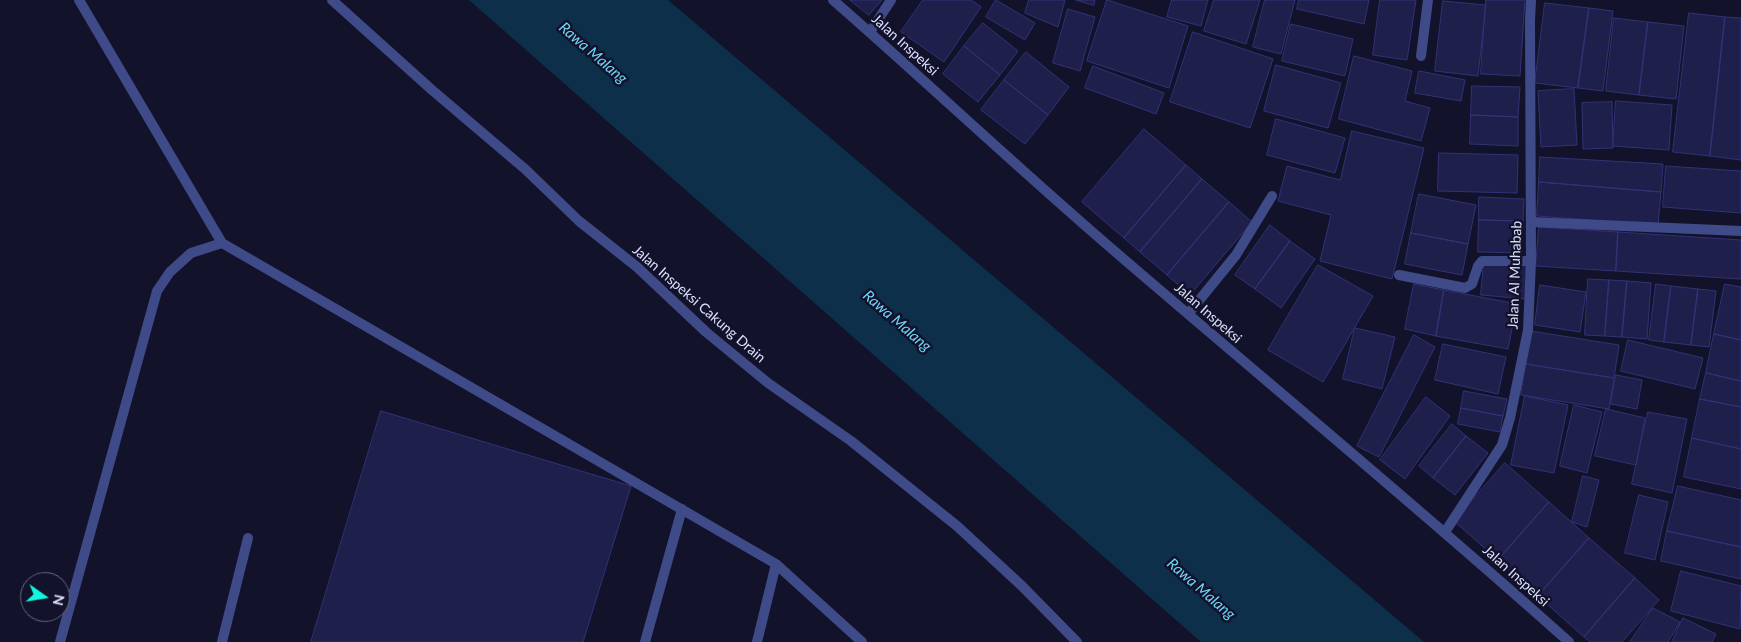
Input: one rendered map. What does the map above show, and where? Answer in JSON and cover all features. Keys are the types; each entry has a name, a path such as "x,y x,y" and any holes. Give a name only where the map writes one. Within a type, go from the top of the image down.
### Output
{"street":[{"path":"79,0 222,242 776,564 862,642"},
{"name":"Jalan Inspeksi Cakung Drain","path":"332,0 432,90 525,169 579,220 637,267 706,332 768,382 851,441 957,526 1022,586 1077,642"},
{"name":"Jalan Inspeksi","path":"833,0 1043,189 1445,532 1569,642"},
{"path":"870,32 891,0"},
{"path":"1421,56 1428,0"},
{"name":"Jalan Al Muhabab","path":"1445,532 1502,445 1528,330 1531,261 1531,0"},
{"path":"1188,314 1236,255 1272,196"},
{"path":"1531,222 1741,231"},
{"path":"60,642 157,291 170,272 190,253 222,242"},
{"path":"1399,275 1465,288 1472,284 1478,266 1482,261 1531,261"},
{"path":"645,642 682,509"},
{"path":"222,642 248,538"},
{"path":"757,642 776,564"}],"water":[{"name":"Rawa Malang","path":"469,0 668,0 1424,642 1201,642"}],"building":[{"path":"850,0 882,0 869,15"},
{"path":"923,0 971,0 981,7 944,62 901,32"},
{"path":"996,0 1035,23 1025,40 986,17"},
{"path":"1029,0 1065,0 1058,27 1025,13"},
{"path":"1076,0 1095,0 1094,5"},
{"path":"1107,0 1188,26 1169,88 1087,61"},
{"path":"1172,0 1208,0 1201,26 1167,17"},
{"path":"1214,0 1260,0 1246,44 1204,31"},
{"path":"1265,0 1295,0 1281,54 1253,47"},
{"path":"1299,0 1369,0 1364,24 1297,9"},
{"path":"1380,0 1416,0 1407,60 1373,55"},
{"path":"1486,0 1525,0 1520,76 1481,74"},
{"path":"1443,1 1486,5 1478,76 1435,71"},
{"path":"1545,3 1589,8 1578,88 1535,83"},
{"path":"1589,8 1613,11 1603,91 1578,88"},
{"path":"1068,9 1095,17 1080,71 1053,63"},
{"path":"1689,13 1725,17 1710,156 1673,152"},
{"path":"1725,17 1741,18 1741,160 1710,156"},
{"path":"1614,18 1648,22 1639,95 1606,91"},
{"path":"1648,22 1684,26 1676,99 1639,95"},
{"path":"983,23 1018,51 1000,75 964,46"},
{"path":"1291,24 1353,39 1345,76 1282,61"},
{"path":"1193,32 1273,59 1250,128 1170,102"},
{"path":"964,46 1000,75 978,102 943,74"},
{"path":"1026,52 1069,87 1048,115 1004,80"},
{"path":"1354,56 1412,71 1405,101 1430,108 1421,141 1339,119"},
{"path":"1276,65 1341,83 1328,128 1264,111"},
{"path":"1093,66 1164,93 1156,114 1085,88"},
{"path":"1419,71 1465,80 1461,101 1415,93"},
{"path":"1004,80 1048,115 1025,144 981,110"},
{"path":"1472,86 1520,87 1518,117 1471,115"},
{"path":"1574,89 1577,145 1541,147 1538,91"},
{"path":"1616,101 1672,105 1669,150 1613,146"},
{"path":"1612,102 1613,148 1583,149 1582,103"},
{"path":"1471,115 1518,117 1518,146 1470,144"},
{"path":"1276,119 1345,138 1335,173 1267,155"},
{"path":"1144,129 1186,165 1124,238 1082,202"},
{"path":"1352,131 1424,148 1392,279 1320,261 1331,215 1278,201 1287,166 1340,180"},
{"path":"1439,153 1518,155 1517,193 1438,191"},
{"path":"1540,157 1663,164 1661,192 1539,182"},
{"path":"1186,165 1202,179 1140,252 1124,238"},
{"path":"1666,166 1741,171 1741,213 1663,207"},
{"path":"1202,179 1229,202 1167,275 1140,252"},
{"path":"1539,182 1661,192 1658,225 1537,216"},
{"path":"1419,194 1476,205 1468,244 1411,233"},
{"path":"1479,197 1524,199 1523,221 1479,220"},
{"path":"1229,202 1252,222 1190,295 1167,275"},
{"path":"1479,220 1523,221 1522,253 1478,252"},
{"path":"1270,225 1290,241 1255,289 1235,275"},
{"path":"1539,227 1618,232 1616,271 1536,266"},
{"path":"1618,232 1741,240 1741,279 1616,271"},
{"path":"1411,233 1468,244 1462,275 1405,264"},
{"path":"1290,241 1315,259 1281,308 1255,289"},
{"path":"1484,262 1530,266 1527,299 1481,295"},
{"path":"1318,265 1373,296 1323,382 1268,350"},
{"path":"1588,279 1609,280 1605,336 1585,335"},
{"path":"1609,280 1627,281 1622,337 1605,336"},
{"path":"1627,281 1651,283 1647,339 1622,337"},
{"path":"1414,284 1444,290 1436,336 1405,329"},
{"path":"1656,284 1671,286 1664,342 1649,340"},
{"path":"1725,284 1741,287 1741,340 1714,334"},
{"path":"1540,285 1586,292 1580,332 1535,325"},
{"path":"1671,286 1698,289 1691,345 1664,342"},
{"path":"1698,289 1716,291 1709,347 1691,345"},
{"path":"1444,290 1517,304 1508,349 1436,336"},
{"path":"1355,328 1395,337 1382,389 1343,379"},
{"path":"1531,331 1619,345 1614,378 1526,364"},
{"path":"1714,334 1741,340 1741,381 1706,373"},
{"path":"1414,335 1435,347 1379,457 1357,446"},
{"path":"1628,340 1703,358 1695,389 1621,371"},
{"path":"1443,344 1506,357 1498,394 1435,380"},
{"path":"1526,364 1614,378 1609,409 1521,395"},
{"path":"1706,373 1741,381 1741,407 1700,399"},
{"path":"1616,375 1642,380 1637,409 1611,404"},
{"path":"1464,391 1507,399 1503,416 1461,408"},
{"path":"1525,396 1568,405 1554,473 1511,465"},
{"path":"1426,397 1450,416 1405,479 1380,460"},
{"path":"1700,399 1741,407 1741,449 1692,438"},
{"path":"1574,405 1602,412 1587,473 1560,466"},
{"path":"1461,408 1503,416 1500,432 1458,424"},
{"path":"1606,409 1645,418 1636,465 1595,456"},
{"path":"381,411 631,486 583,642 311,642"},
{"path":"1648,412 1687,419 1672,493 1632,484"},
{"path":"1452,424 1466,436 1433,478 1419,466"},
{"path":"1466,436 1488,453 1455,495 1433,478"},
{"path":"1692,438 1741,449 1741,489 1684,477"},
{"path":"1505,463 1549,502 1498,560 1454,521"},
{"path":"1583,476 1599,480 1587,527 1572,522"},
{"path":"1678,486 1741,500 1741,547 1667,531"},
{"path":"1639,495 1668,502 1655,560 1625,553"},
{"path":"1549,502 1589,538 1538,596 1498,560"},
{"path":"1667,531 1741,547 1741,579 1661,561"},
{"path":"1589,538 1635,578 1584,637 1538,596"},
{"path":"1681,571 1741,586 1740,629 1671,611"},
{"path":"1635,578 1659,600 1622,642 1590,642 1584,637"},
{"path":"1653,608 1680,622 1668,642 1630,642"},
{"path":"1683,618 1716,634 1712,642 1672,642"}]}
